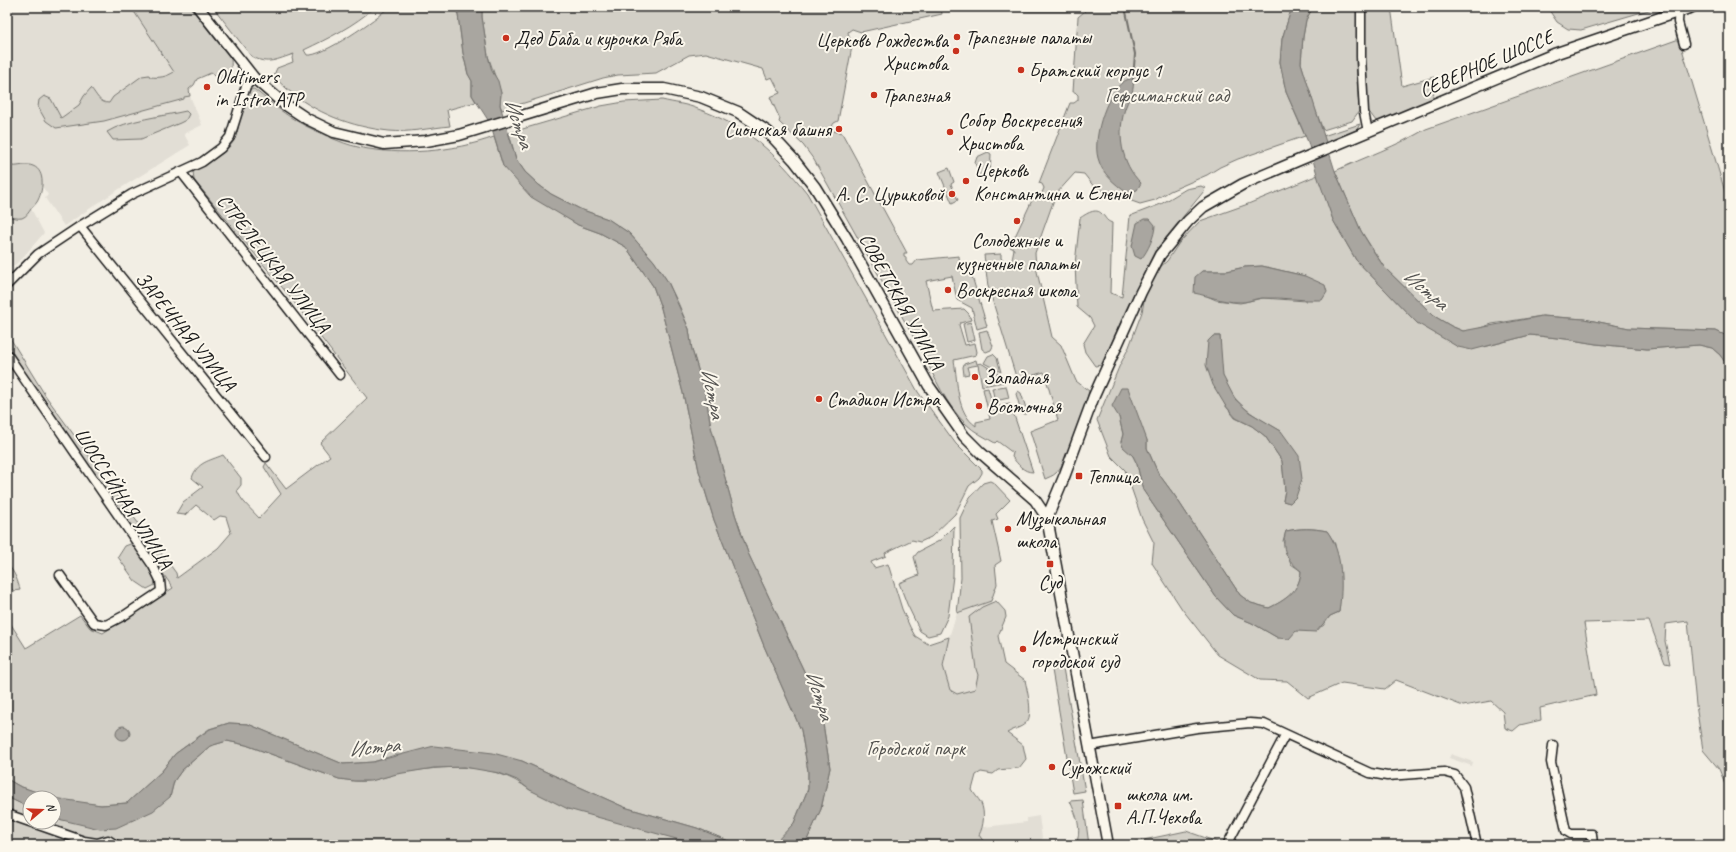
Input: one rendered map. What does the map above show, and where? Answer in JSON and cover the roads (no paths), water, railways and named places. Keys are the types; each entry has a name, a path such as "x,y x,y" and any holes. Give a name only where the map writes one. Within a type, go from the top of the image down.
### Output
{"main road":[{"name":"СОВЕТСКАЯ УЛИЦА","path":"198,7 254,78 283,103 308,119 334,132 384,144 426,141 459,135 597,93 622,89 664,89 701,96 738,112 768,132 794,160 815,187 847,239 929,386 964,436 981,453 1035,500 1047,518 1108,845"},
{"name":"СЕВЕРНОЕ ШОССЕ","path":"1047,518 1064,478 1094,396 1141,292 1160,255 1188,221 1203,207 1243,184 1297,160 1554,54 1680,9 1692,7"}],"street":[{"path":"1361,7 1361,57 1364,120 1368,132"},
{"path":"1680,9 1678,22 1684,44"},
{"path":"7,285 38,254 80,226 132,194 202,162 221,148 230,138 246,86 254,78"},
{"name":"СТРЕЛЕЦКАЯ УЛИЦА","path":"181,172 340,375"},
{"name":"ЗАРЕЧНАЯ УЛИЦА","path":"80,226 266,457"},
{"name":"ШОССЕЙНАЯ УЛИЦА","path":"7,354 153,566 160,580 161,591 125,615 106,625 94,623 60,576"},
{"path":"1089,746 1166,732 1235,724 1264,724 1370,773 1386,776 1444,772 1455,775 1464,787 1477,845"},
{"path":"1227,845 1285,735"},
{"path":"1553,745 1551,762 1566,831 1571,834 1592,834 1593,845"},
{"path":"7,814 84,841 97,843 108,840 116,845"}],"waterway":[{"path":"1125,7 1135,54 1133,79"}],"place":[{"name":"Трапезные палаты","path":"957,37"},
{"name":"Дед Баба и курочка Ряба","path":"506,38"},
{"name":"Церковь Рождества Христова","path":"956,51"},
{"name":"Братский корпус 1","path":"1021,70"},
{"name":"Oldtimers in Istra ATP","path":"207,87"},
{"name":"Трапезная","path":"874,95"},
{"name":"Сионская башня","path":"839,129"},
{"name":"Собор Воскресения Христова","path":"950,132"},
{"name":"Церковь Константина и Елены","path":"966,181"},
{"name":"А. С. Цуриковой","path":"952,194"},
{"name":"Солодежные и кузнечные палаты","path":"1017,221"},
{"name":"Воскресная школа","path":"948,290"},
{"name":"Западная","path":"975,377"},
{"name":"Стадион Истра","path":"819,399"},
{"name":"Восточная","path":"979,406"},
{"name":"Теплица","path":"1079,476"},
{"name":"Музыкальная школа","path":"1008,529"},
{"name":"Суд","path":"1050,564"},
{"name":"Истринский городской суд","path":"1023,649"},
{"name":"Сурожский","path":"1052,767"},
{"name":"школа им. А.П.Чехова","path":"1118,806"}],"park label":[{"name":"Гефсиманский сад","path":"1167,95"},
{"name":"Городской парк","path":"916,748"}],"water label":[{"name":"Истра","path":"519,123"},
{"name":"Истра","path":"1426,289"},
{"name":"Истра","path":"713,393"},
{"name":"Истра","path":"820,695"},
{"name":"Истра","path":"374,747"}]}
